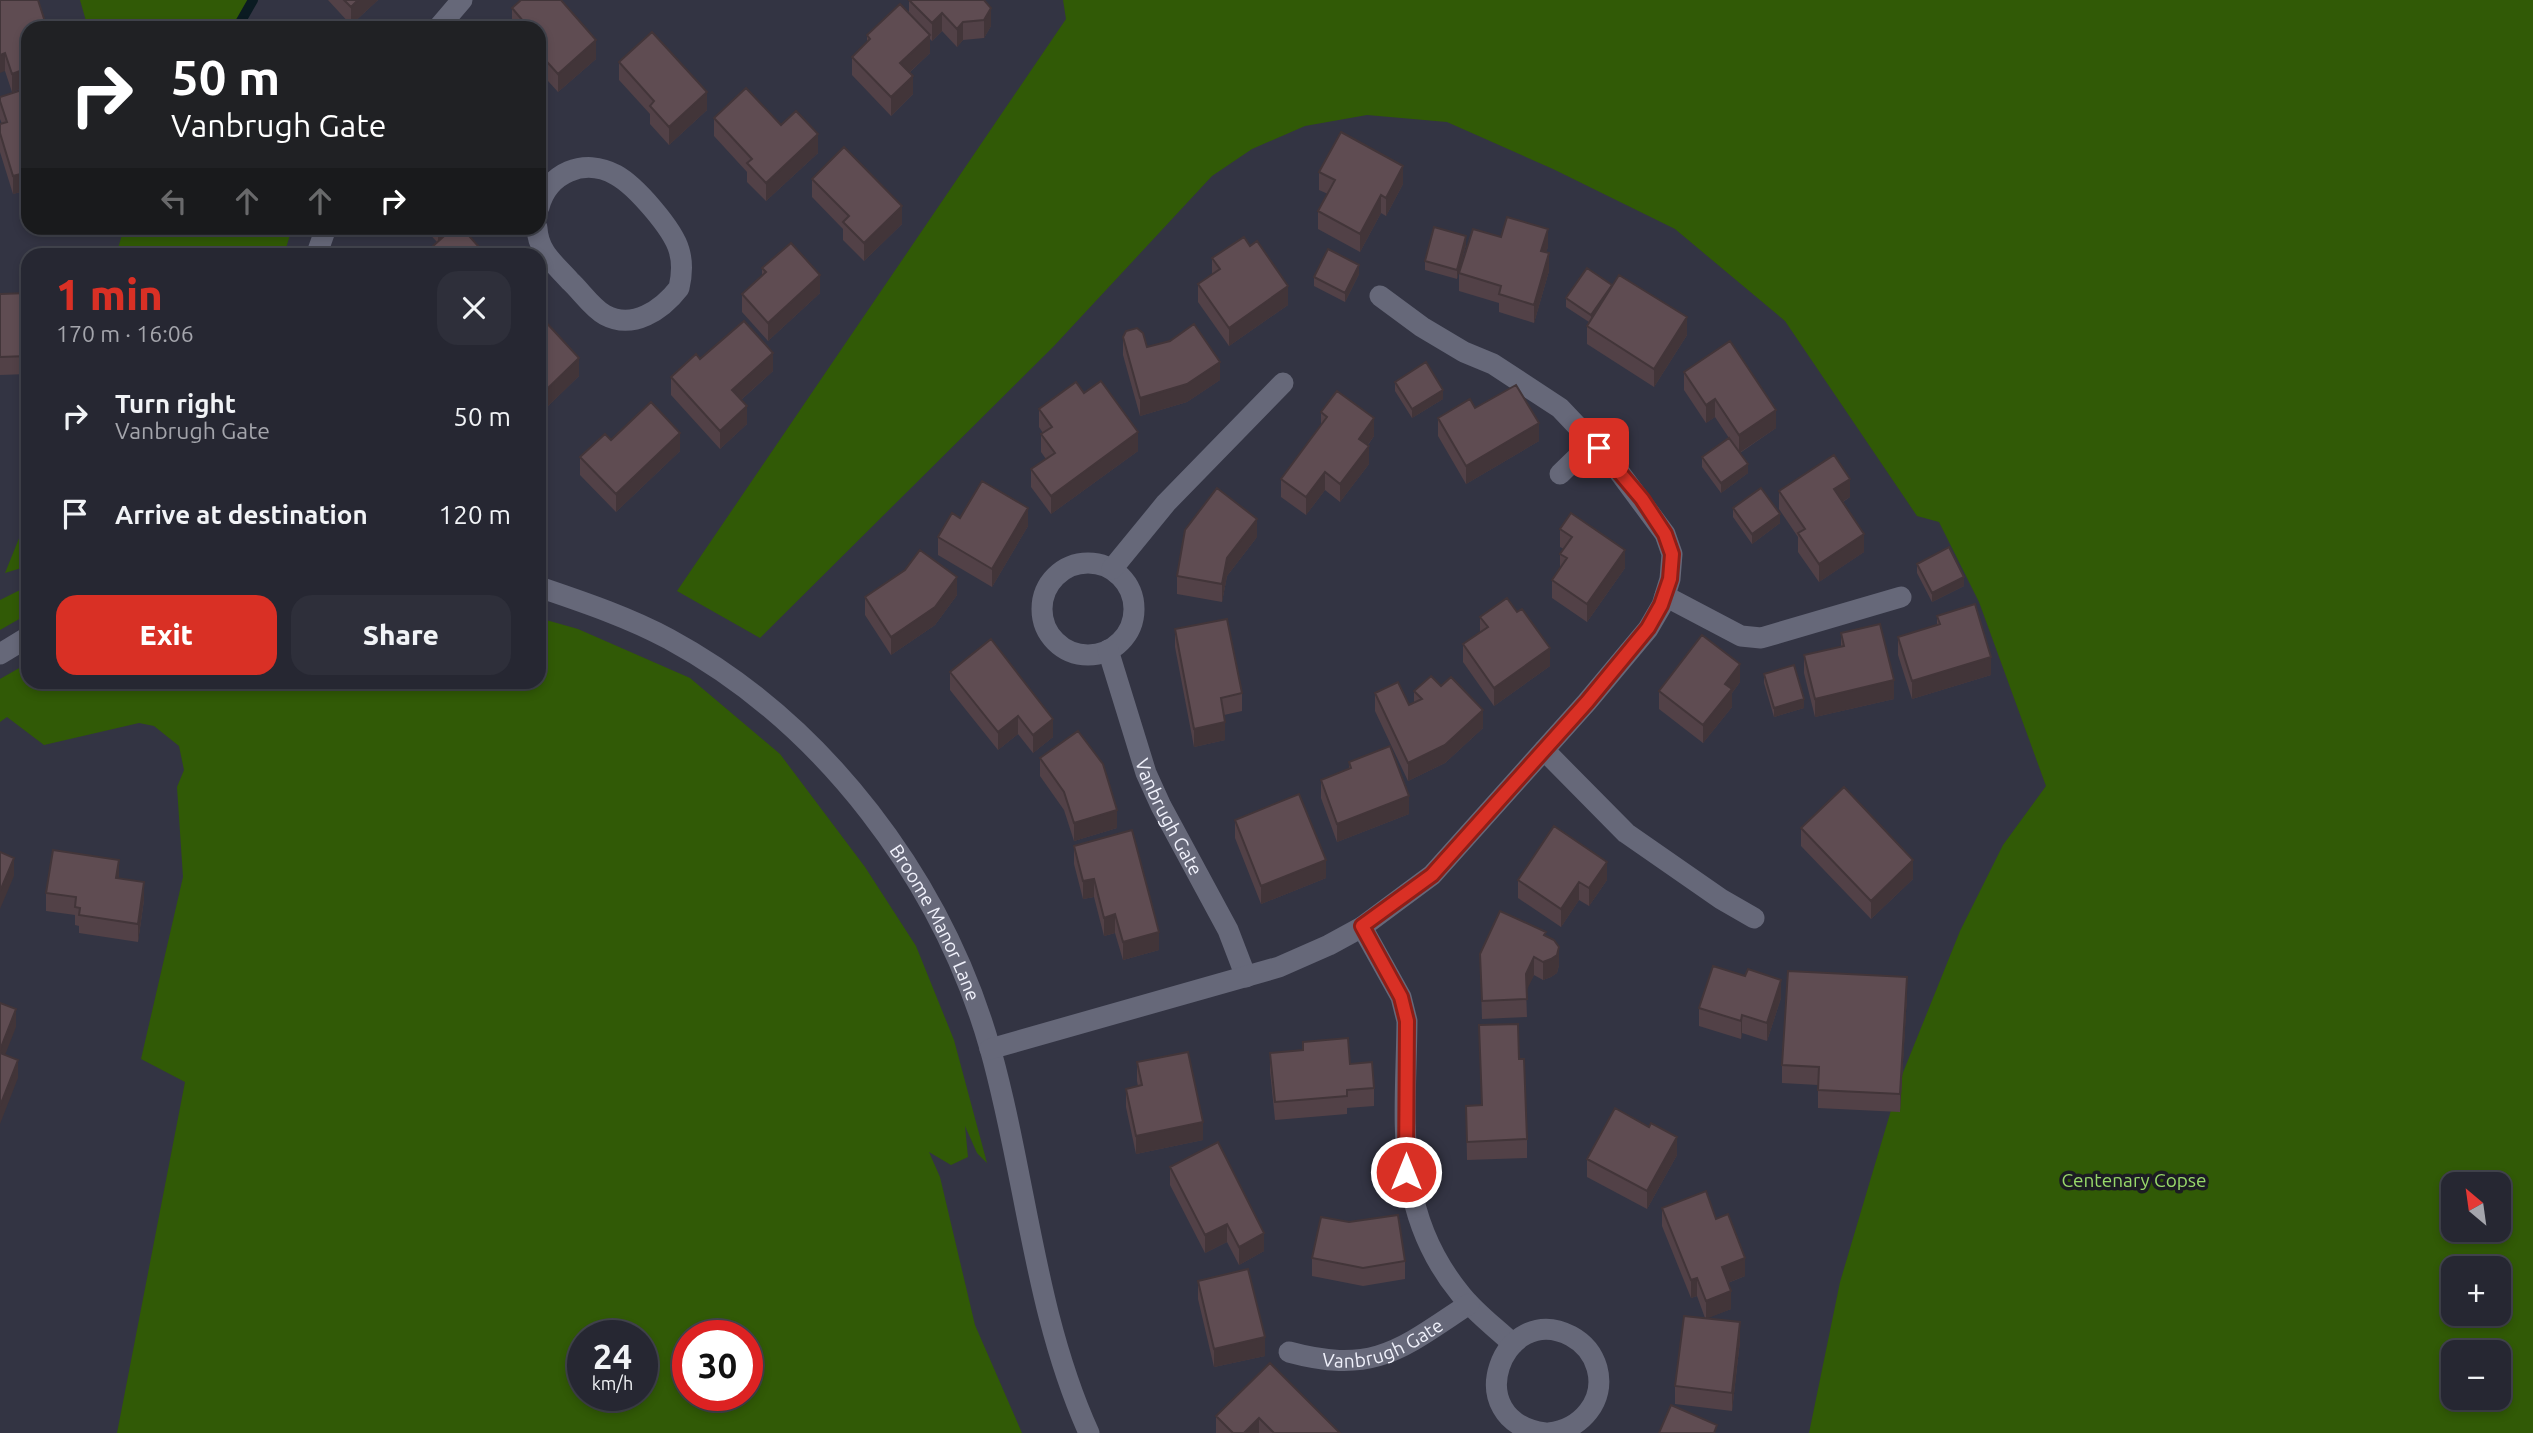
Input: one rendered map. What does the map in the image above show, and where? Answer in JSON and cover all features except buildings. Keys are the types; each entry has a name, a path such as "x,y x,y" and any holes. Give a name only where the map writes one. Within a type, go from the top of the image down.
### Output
{"street":[{"path":"444,21 462,0"},
{"path":"546,173 589,169 613,174 624,180 674,237 681,260 679,288 661,307 639,319 619,321 604,315 546,255"},
{"path":"990,1049 1279,967 1329,945 1362,926 1432,875 1648,628 1665,596 1670,579 1672,554 1665,534 1632,486 1593,442 1560,408 1493,364 1464,352 1423,327 1380,296"},
{"path":"1112,569 1166,503 1283,383"},
{"path":"1560,474 1593,442"},
{"path":"1097,563 1112,569 1131,592 1135,607 1126,636 1108,650 1086,654 1071,652 1058,644 1049,632 1042,603 1056,576 1068,567 1097,563"},
{"name":"Broome Manor Lane","path":"546,589 589,604 669,639 740,685 793,730 843,780 888,836 927,895 955,952 990,1049 1062,1359 1089,1433"},
{"path":"1665,596 1741,636 1762,638 1901,597"},
{"path":"0,654 21,641"},
{"name":"Vanbrugh Gate","path":"1108,650 1146,773 1161,806 1217,907 1246,977"},
{"path":"1544,750 1626,832 1721,899 1754,918"},
{"name":"Vanbrugh Gate","path":"1362,926 1401,997 1407,1021 1406,1172 1420,1227 1438,1264 1469,1304 1513,1344"},
{"name":"Vanbrugh Gate","path":"1289,1352 1317,1360 1361,1362 1381,1357 1411,1343 1469,1304"},
{"path":"1551,1330 1581,1342 1592,1355 1598,1370 1599,1386 1595,1402 1586,1416 1558,1432 1520,1425 1500,1404 1496,1375 1500,1361 1513,1344 1535,1332 1551,1330"}],"green space":[{"path":"80,0 255,0 240,21 86,21"},
{"name":"Centenary Copse","path":"1063,0 2533,0 2533,1433 1809,1433 1840,1282 1900,1080 1960,931 2003,845 2046,786 1979,602 1939,522 1917,516 1785,321 1675,229 1553,169 1447,122 1367,115 1305,126 1252,149 1212,176 1054,346 760,638 677,591 1066,19"},
{"path":"122,235 290,235 286,248 118,248"},
{"path":"21,533 21,568 5,573"},
{"path":"21,590 21,618 0,630 0,600"},
{"path":"546,620 578,629 690,678 780,754 865,867 916,946 954,1040 987,1163 977,1153 965,1126 968,1157 951,1165 929,1152 940,1177 975,1325 1022,1433 117,1433 185,1082 141,1059 183,877 177,787 184,770 179,746 154,726 139,723 44,745 7,717 0,722 0,679 21,667 21,689 546,689"}],"waterway":[{"path":"241,21 253,0"}],"route":[{"path":"1406,1172 1407,1021 1401,997 1362,926 1432,875 1587,702 1648,628 1661,605 1670,579 1672,554 1665,534 1642,499 1599,448"}]}
